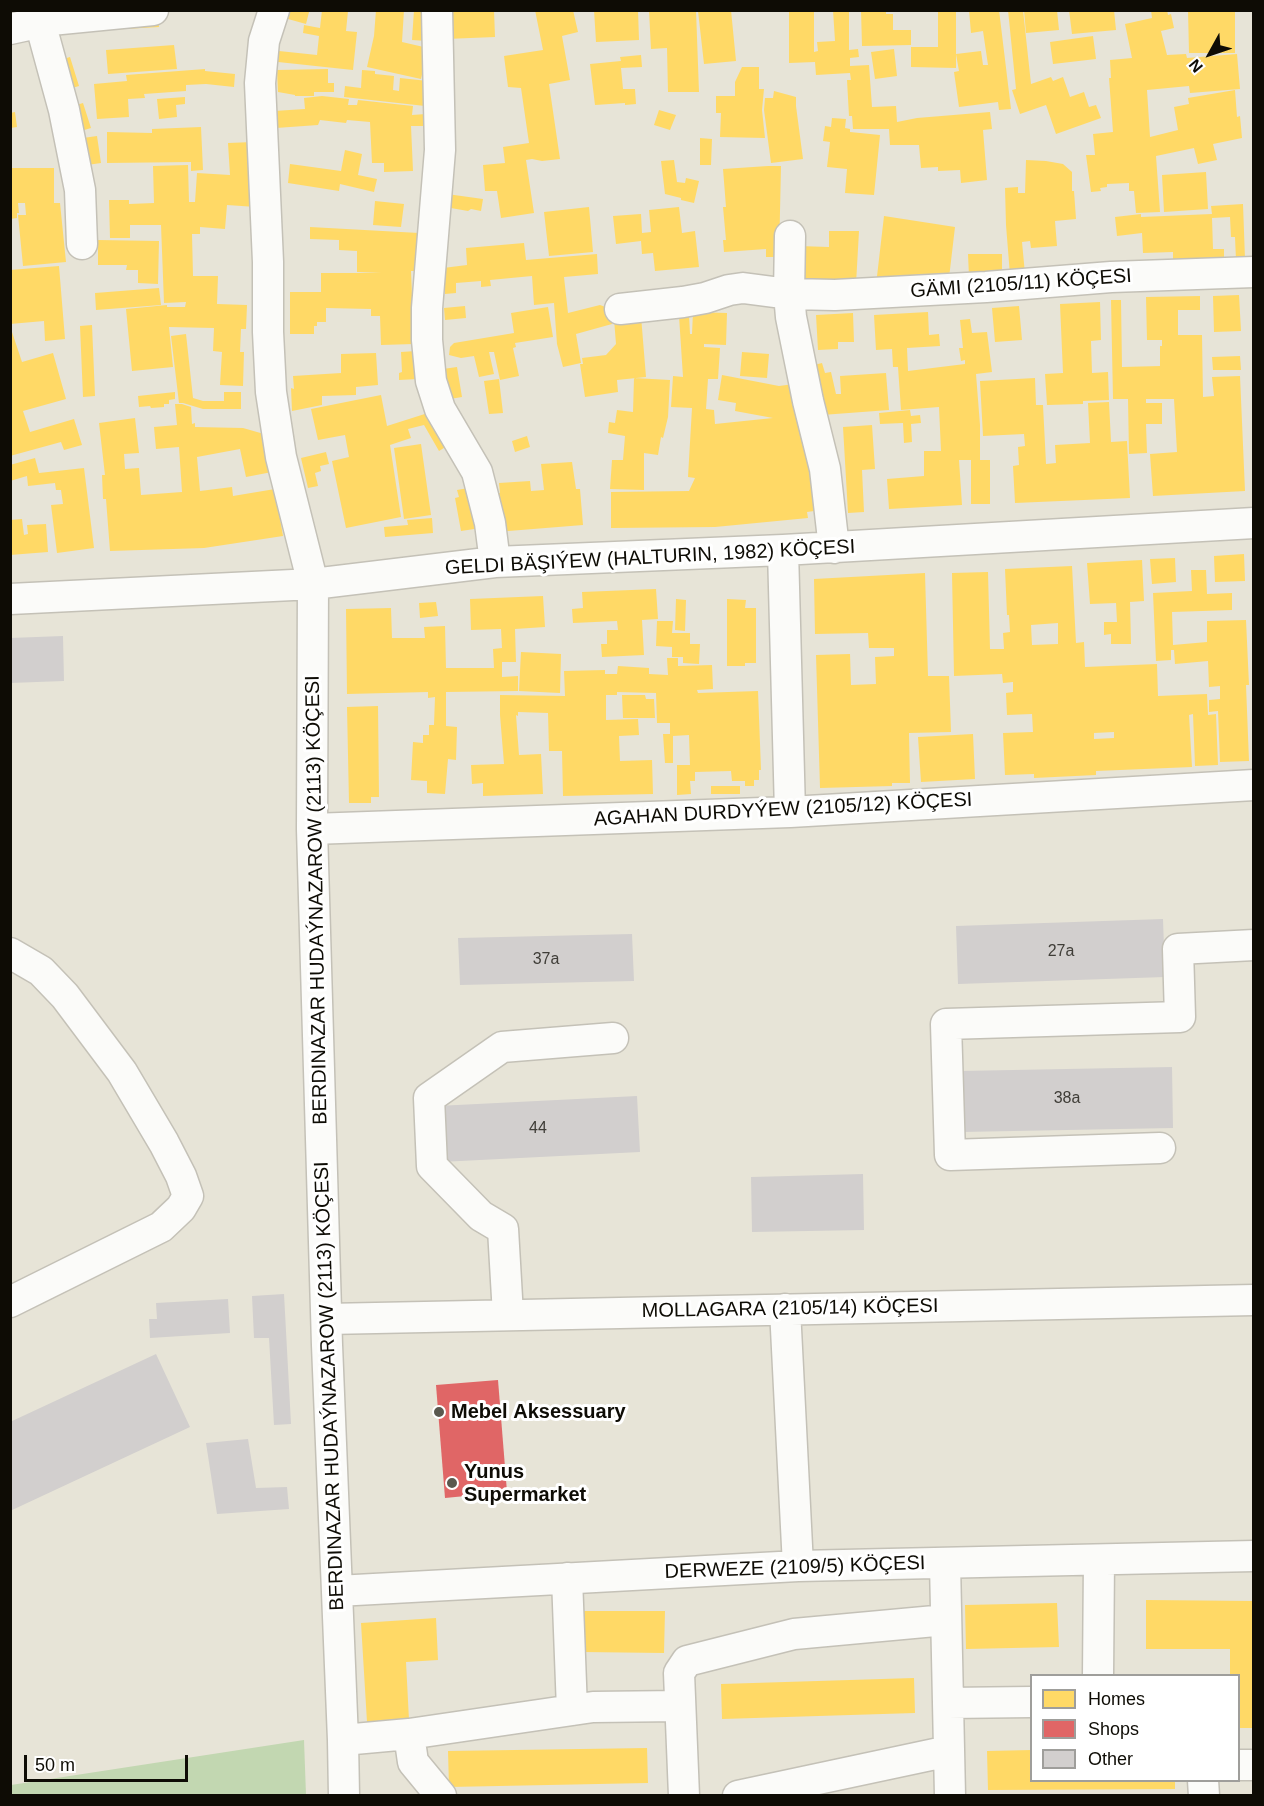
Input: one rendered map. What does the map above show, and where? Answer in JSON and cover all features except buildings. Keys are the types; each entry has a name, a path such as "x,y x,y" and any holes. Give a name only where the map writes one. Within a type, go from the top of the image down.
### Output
{"street":[{"path":"10,29 37,16 153,10"},
{"name":"BERDINAZAR HUDAÝNAZAROW (2113) KÖÇESI","path":"274,10 264,41 260,83 271,392 281,457 313,584 312,829 344,1796"},
{"path":"437,10 440,150 427,308 431,381 440,409 477,472 490,523 495,562"},
{"path":"37,16 64,110 80,190 82,244"},
{"path":"790,236 791,317 825,469 834,548"},
{"name":"GÄMI (2105/11) KÖÇESI","path":"620,309 683,302 743,288 789,294 834,295 986,287 1111,277 1254,272"},
{"name":"GELDI BÄŞIÝEW (HALTURIN, 1982) KÖÇESI","path":"10,599 313,584 495,562 834,548 1254,524"},
{"path":"783,550 790,812"},
{"name":"AGAHAN DURDYÝEW (2105/12) KÖÇESI","path":"312,829 790,812 1254,785"},
{"path":"1160,1148 950,1155 946,1024 1180,1017 1178,949 1254,945"},
{"path":"10,953 41,971 65,996 122,1072 164,1143 181,1176 188,1196 181,1208 161,1227 10,1302"},
{"path":"508,1315 503,1229 481,1216 432,1166 429,1098 502,1047 613,1038"},
{"name":"MOLLAGARA (2105/14) KÖÇESI","path":"327,1319 1254,1300"},
{"path":"785,1309 798,1566"},
{"name":"DERWEZE (2109/5) KÖÇESI","path":"337,1591 798,1566 1254,1556"},
{"path":"1098,1674 1099,1560"},
{"path":"945,1563 950,1796"},
{"path":"567,1578 572,1710"},
{"path":"684,1796 679,1672 687,1661 794,1634 946,1620"},
{"path":"948,1704 1030,1702"},
{"path":"343,1740 409,1734 593,1707 680,1706"},
{"path":"409,1734 413,1762 441,1796"},
{"path":"738,1796 949,1751"}],"green space":[{"path":"304,1740 306,1795 11,1795 11,1785"}],"place":[{"name":"Mebel Aksessuary","path":"439,1412"},
{"name":"Yunus Supermarket","path":"452,1483"}]}
